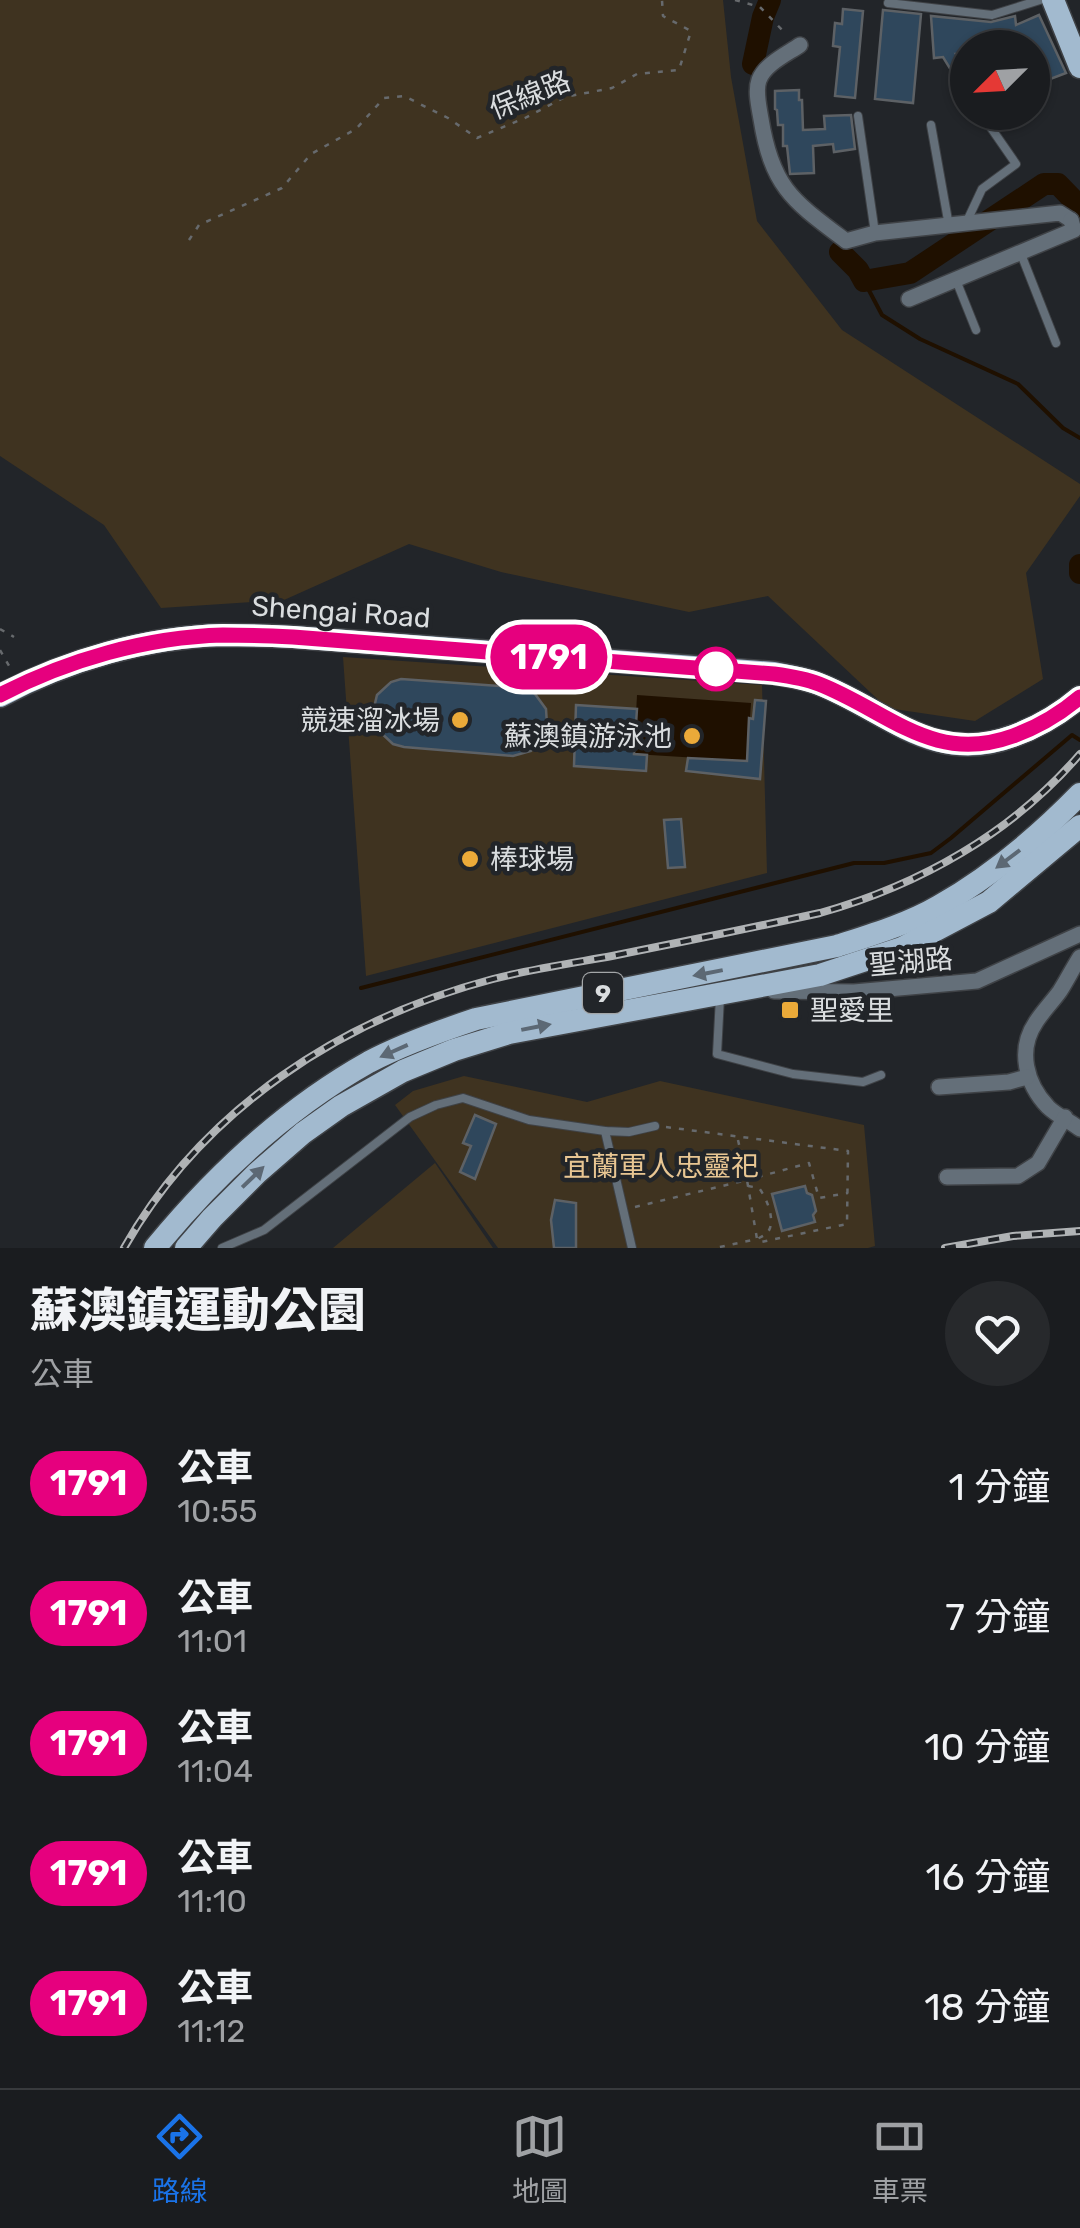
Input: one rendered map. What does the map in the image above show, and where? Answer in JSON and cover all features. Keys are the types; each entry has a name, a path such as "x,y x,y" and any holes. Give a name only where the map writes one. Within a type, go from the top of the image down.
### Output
{"main road":[{"path":"1053,0 1080,67"},
{"name":"Shengai Road","path":"10,691 91,658 221,635 293,637 798,677 905,729 948,744 980,745 1001,740 1041,724 1080,697"},
{"name":"9","path":"155,1248 188,1210 285,1118 372,1061 476,1019 837,946 881,932 938,907 982,878 1044,830 1080,794"},
{"name":"9","path":"186,1248 234,1195 303,1133 341,1106 402,1072 509,1033 820,975 902,948 989,902 1080,826"}],"street":[{"path":"800,45 770,66 759,80 758,99 771,162 784,188 806,211 846,241 876,233 1060,213 1075,221"},
{"path":"1075,221 1080,248"},
{"path":"909,299 1020,253 1075,221"},
{"name":"聖湖路","path":"728,992 854,992 977,981 1080,934"},
{"path":"1080,957 1033,1026 1025,1056 1027,1076 1040,1098 1080,1130"},
{"path":"939,1086 1009,1082 1027,1076"},
{"path":"947,1177 1018,1176 1038,1163 1065,1117"}],"lane":[{"path":"976,0 976,12"},
{"path":"888,3 940,5 992,15 1040,0"},
{"path":"858,116 876,233"},
{"path":"931,125 949,226"},
{"path":"974,223 982,189 1016,164 992,130"},
{"path":"1020,253 1056,342"},
{"path":"956,280 976,330"},
{"path":"728,992 717,1054 793,1074 863,1082 881,1075"},
{"path":"222,1248 264,1230 410,1117 436,1104 463,1098 529,1120 605,1131 628,1132 655,1126"},
{"path":"605,1131 632,1248"}],"path":[{"name":"保線路","path":"189,240 198,225 282,188 311,154 356,129 384,98 404,96 477,138 565,97 612,88 636,74 679,70 690,31 663,16 662,0"},
{"path":"736,0 760,7 800,45"},
{"path":"0,630 14,636"},
{"path":"0,650 10,691"},
{"path":"655,1126 848,1151 848,1224 762,1242 758,1239 738,1138"},
{"path":"624,1210 747,1183 810,1163 819,1198 848,1194"},
{"path":"715,1248 758,1239 770,1227 764,1194 747,1183"}],"green space":[{"path":"0,0 723,0 731,77 757,221 842,330 1080,484 1080,496 1026,573 1043,679 975,721 887,708 768,596 689,612 501,572 409,544 284,600 161,608 104,525 0,456"},
{"path":"343,657 762,685 767,873 366,976"},
{"name":"宜蘭軍人忠靈祀","path":"464,1076 587,1102 660,1081 864,1125 875,1246 498,1248 395,1105 413,1091"},
{"path":"435,1163 493,1248 333,1248"}],"shaded area":[{"name":"蘇澳鎮游泳池","path":"637,695 751,703 747,761 634,754"}],"building":[{"path":"843,9 863,11 855,98 835,96 840,47 833,46 835,23 842,24"},
{"path":"883,10 921,14 913,103 875,99"},
{"path":"1039,15 1046,30 950,30 950,68 943,57 934,58 931,16 991,22 1015,16 1016,25"},
{"path":"1050,39 1066,73 1050,79"},
{"path":"799,90 803,130 825,129 824,116 851,115 855,149 834,152 833,144 813,146 814,173 790,174 783,125 778,125 775,109 775,91"},
{"name":"競速溜冰場","path":"401,679 527,688 546,709 545,736 531,751 513,756 393,744 373,722 373,712 377,695 391,682"},
{"path":"755,700 766,701 760,779 686,771 688,758 747,761 749,718 753,719"},
{"path":"576,705 637,709 634,754 647,755 646,771 574,766"},
{"path":"681,819 685,867 668,868 664,820"},
{"path":"475,1115 496,1124 475,1179 460,1172 471,1146 463,1143"},
{"path":"805,1186 812,1195 815,1222 782,1231 772,1194"},
{"path":"555,1200 576,1203 576,1248 554,1248 551,1220"}],"waterway":[{"path":"753,64 770,0"},
{"path":"840,252 864,281 910,273 1044,184 1058,184 1080,207"},
{"path":"864,281 882,315 920,339 1018,384 1063,428 1080,438"},
{"path":"1080,565 1080,573"},
{"path":"361,988 854,863 884,863 931,853 1072,735 1080,740"}],"railway":[{"path":"124,1248 156,1198 235,1112 281,1076 382,1018 493,979 820,913 857,901 928,871 994,832 1025,808 1080,754"},
{"path":"945,1248 1013,1236 1080,1231"}],"bus line":[{"name":"1791","path":"0,695 91,658 221,635 293,637 798,677 905,729 948,744 980,745 1001,740 1041,724 1080,697"}],"place":[{"name":"競速溜冰場","path":"460,720"},
{"name":"蘇澳鎮游泳池","path":"692,736"},
{"name":"棒球場","path":"470,859"},
{"name":"聖愛里","path":"790,1010"}]}
